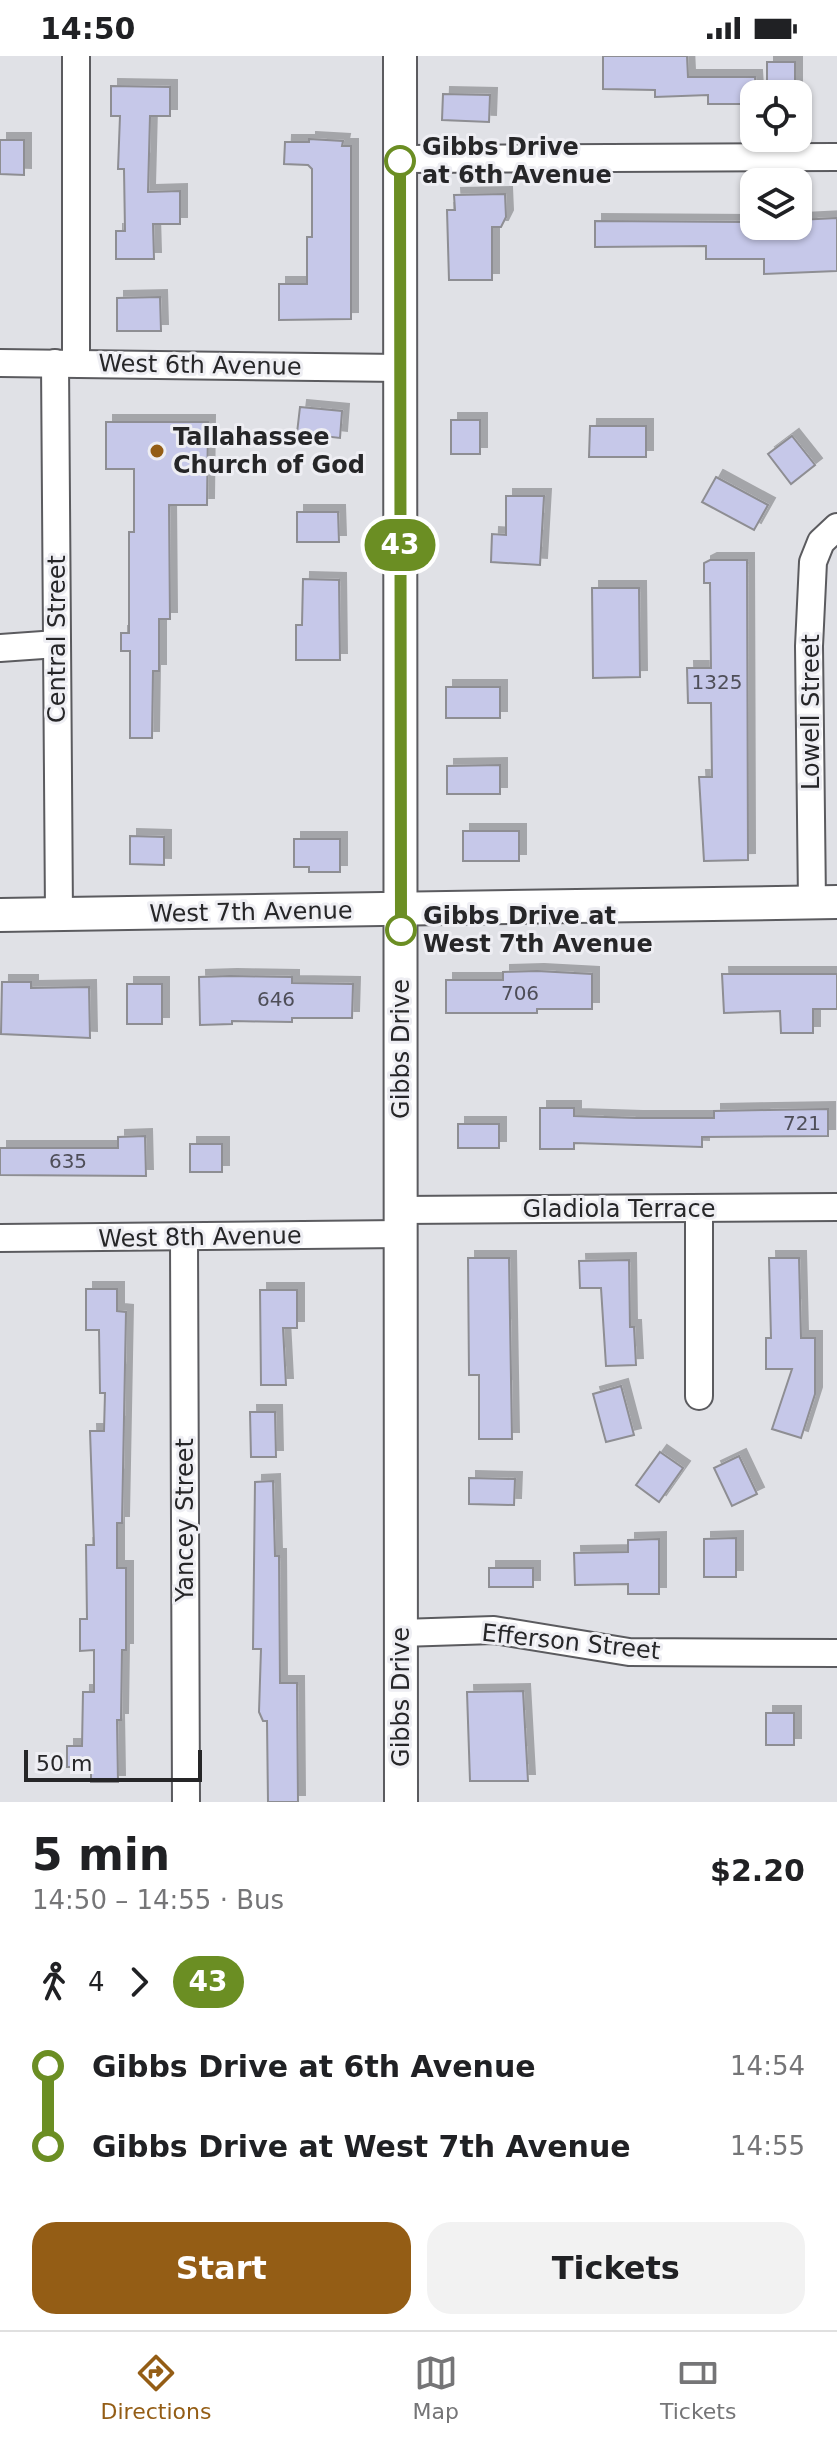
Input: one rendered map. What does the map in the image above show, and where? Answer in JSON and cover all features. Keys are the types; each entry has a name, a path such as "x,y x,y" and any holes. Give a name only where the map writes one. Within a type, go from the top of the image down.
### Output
{"street":[{"name":"Central Street","path":"59,915 57,644 76,56"},
{"name":"Gibbs Drive","path":"400,56 401,1802"},
{"path":"400,159 837,157"},
{"name":"West 6th Avenue","path":"0,363 400,368"},
{"name":"Lowell Street","path":"824,902 809,646 813,562 821,542 836,528"},
{"path":"0,648 57,644"},
{"name":"West 7th Avenue","path":"0,915 824,902"},
{"name":"Gladiola Terrace","path":"401,1222 699,1208 837,1207"},
{"path":"699,1208 699,1396"},
{"name":"West 8th Avenue","path":"0,1238 184,1239 401,1222"},
{"name":"Yancey Street","path":"184,1239 186,1802"},
{"name":"Efferson Street","path":"401,1633 494,1630 629,1652 837,1653"}],"building":[{"path":"603,56 687,56 688,77 755,77 755,80 740,80 740,104 708,104 708,95 655,97 655,90 603,89"},
{"path":"767,62 795,62 795,80 767,80"},
{"path":"111,86 170,87 170,116 150,116 148,192 180,191 180,224 153,224 154,259 116,259 116,231 125,231 124,169 118,169 120,116 111,116"},
{"path":"443,94 490,95 489,122 442,120"},
{"path":"309,139 343,141 342,146 351,146 351,319 279,320 279,284 307,284 307,237 312,237 312,169 308,165 284,164 285,142 309,142"},
{"path":"0,140 24,140 24,175 0,174"},
{"path":"505,194 506,217 501,227 492,227 492,280 449,280 447,210 455,210 454,195"},
{"path":"837,218 837,271 764,274 764,259 706,259 706,246 595,247 595,221 740,222 740,240 812,240 812,219"},
{"path":"160,297 161,331 117,331 117,298"},
{"path":"300,407 342,411 340,438 297,433"},
{"path":"451,420 480,420 480,454 451,454"},
{"path":"106,422 208,422 207,505 169,505 170,619 159,619 159,671 153,671 152,738 130,738 130,651 121,651 121,633 129,633 129,532 134,532 134,469 106,469"},
{"path":"590,426 646,426 646,457 589,457"},
{"path":"792,436 815,465 791,484 768,454"},
{"path":"716,477 768,505 754,530 702,502"},
{"path":"506,496 544,496 540,565 491,562 492,534 506,535"},
{"path":"297,512 338,512 339,542 297,542"},
{"path":"710,560 747,560 748,860 704,861 699,777 712,777 711,703 688,703 687,668 711,668 710,583 704,583 704,563"},
{"path":"303,579 339,580 340,660 296,660 296,625 302,625"},
{"path":"592,588 639,588 640,677 593,678"},
{"path":"446,687 500,687 500,718 446,718"},
{"path":"500,765 500,794 447,794 447,766"},
{"path":"463,831 519,831 519,861 463,861"},
{"path":"130,836 164,837 164,865 130,864"},
{"path":"294,839 340,839 340,872 309,872 309,867 294,867"},
{"path":"503,972 592,974 592,1009 537,1009 537,1013 446,1013 446,980 503,980"},
{"path":"722,974 837,974 837,1009 813,1009 813,1033 781,1033 780,1011 724,1013"},
{"path":"199,977 292,977 292,983 353,984 352,1018 292,1018 292,1022 232,1021 232,1024 200,1025"},
{"path":"2,982 31,982 31,988 89,987 90,1038 1,1034"},
{"path":"127,984 162,984 162,1024 127,1024"},
{"path":"540,1108 574,1108 574,1116 636,1118 714,1118 714,1111 828,1109 828,1136 702,1137 702,1147 574,1143 574,1149 540,1149"},
{"path":"458,1124 499,1124 499,1148 458,1148"},
{"path":"145,1136 146,1176 0,1175 0,1148 118,1148 118,1137"},
{"path":"190,1144 222,1144 222,1172 190,1172"},
{"path":"468,1258 509,1258 512,1439 479,1439 479,1375 469,1375"},
{"path":"769,1258 799,1258 801,1338 815,1338 815,1394 801,1438 772,1429 792,1369 766,1369 766,1338 771,1338"},
{"path":"629,1260 630,1327 634,1327 636,1365 606,1366 601,1288 580,1288 579,1261"},
{"path":"86,1289 117,1289 117,1311 126,1312 122,1523 117,1523 117,1568 126,1568 126,1650 122,1650 121,1720 117,1720 118,1782 91,1782 91,1767 67,1767 67,1746 82,1746 83,1692 94,1692 94,1650 80,1651 80,1619 87,1619 86,1545 94,1545 90,1431 104,1431 105,1393 100,1393 99,1330 86,1330"},
{"path":"260,1290 297,1290 297,1328 283,1328 286,1385 261,1385"},
{"path":"621,1386 634,1435 606,1442 593,1394"},
{"path":"250,1412 275,1412 276,1457 251,1457"},
{"path":"660,1452 683,1468 659,1502 636,1485"},
{"path":"739,1456 757,1494 732,1506 714,1468"},
{"path":"469,1478 515,1479 514,1505 469,1504"},
{"path":"273,1481 275,1556 279,1556 280,1683 297,1683 298,1802 268,1802 267,1721 263,1721 259,1712 261,1649 253,1649 255,1482"},
{"path":"736,1538 736,1577 704,1577 704,1539"},
{"path":"659,1539 659,1594 628,1594 628,1584 575,1585 574,1553 628,1552 628,1540"},
{"path":"489,1568 533,1568 533,1587 489,1587"},
{"path":"523,1691 528,1781 470,1781 467,1692"},
{"path":"766,1713 794,1713 794,1745 766,1745"}],"bus line":[{"name":"43","path":"400,161 401,930"}],"place":[{"name":"Gibbs Drive at 6th Avenue","path":"400,161"},
{"name":"Tallahassee Church of God","path":"157,451"},
{"name":"Gibbs Drive at West 7th Avenue","path":"401,930"}]}
